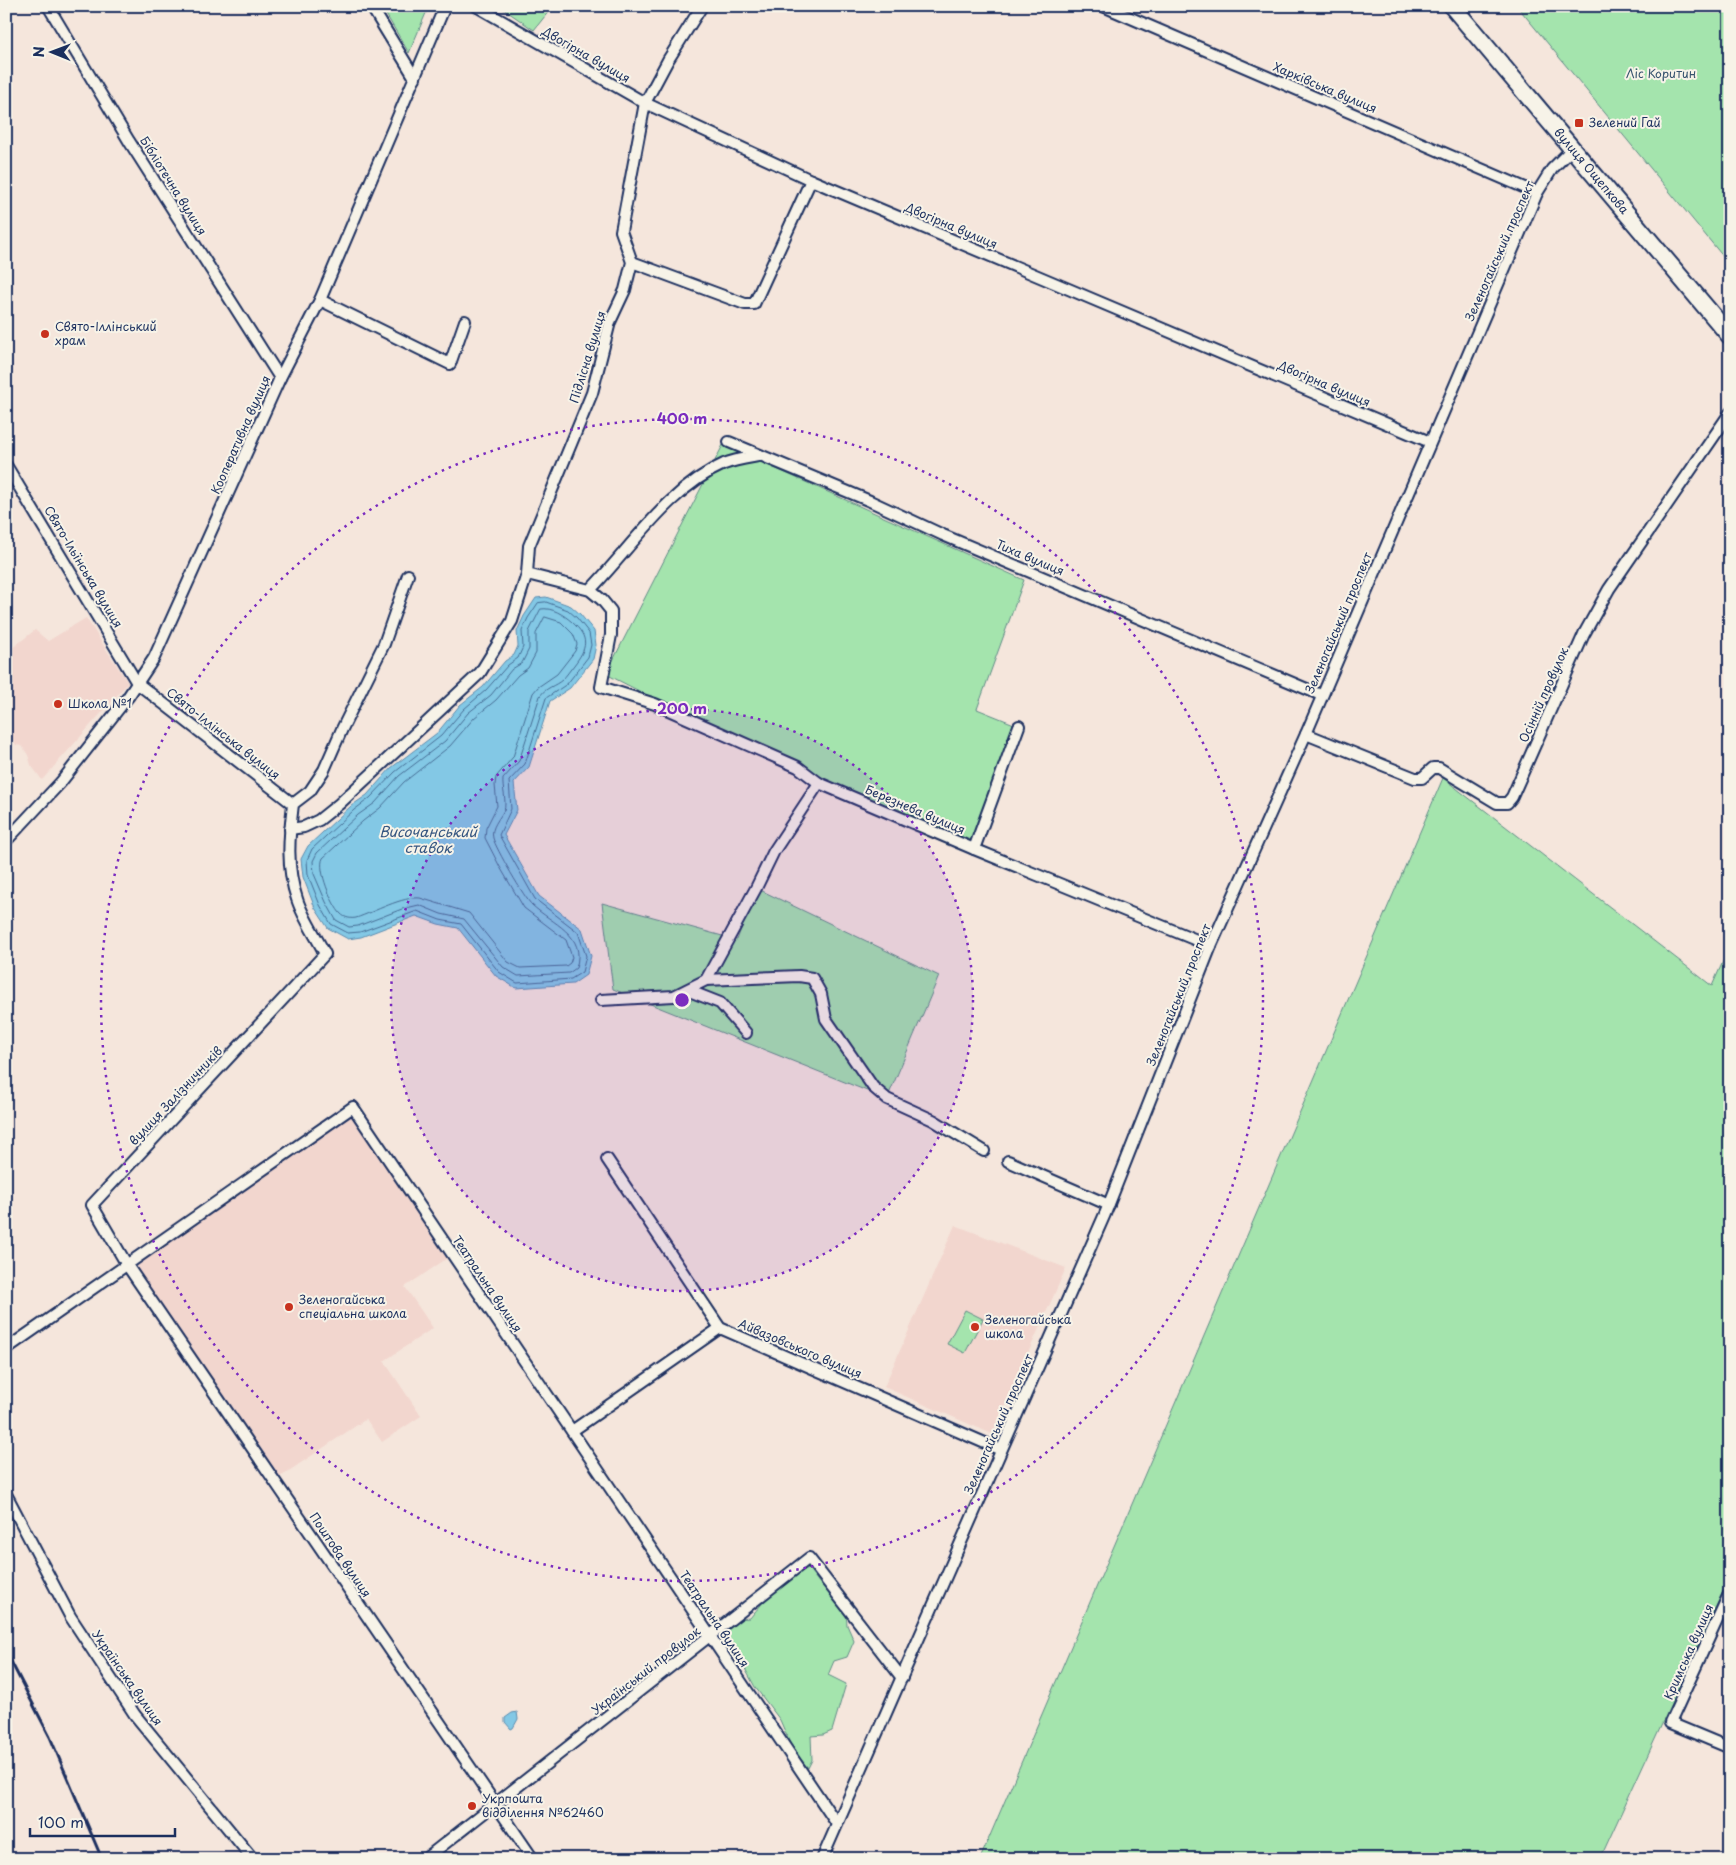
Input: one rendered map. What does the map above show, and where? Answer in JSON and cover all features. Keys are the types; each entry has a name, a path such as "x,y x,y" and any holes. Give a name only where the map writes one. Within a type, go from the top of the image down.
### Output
{"highway":[{"name":"вулиця Ощепкова","path":"1452,6 1730,336"}],"street":[{"name":"Бібліотечна вулиця","path":"48,6 129,141 280,378"},
{"path":"371,6 415,78"},
{"name":"Кооперативна вулиця","path":"6,841 61,782 128,697 154,658 280,378 320,300 445,6"},
{"name":"Двогірна вулиця","path":"476,6 645,103 810,180 1430,442"},
{"path":"702,6 668,60 645,103 621,231 632,262 745,304 754,304 810,180"},
{"name":"Харківська вулиця","path":"1103,6 1121,10 1537,193"},
{"name":"Зеленогайський проспект","path":"822,1859 1109,1205 1211,946 1306,734 1321,695 1537,193 1552,169 1572,149"},
{"name":"Підлісна вулиця","path":"290,829 304,827 319,820 340,804 480,673 512,621 527,574 529,546 592,393 610,322 625,290 632,262"},
{"path":"320,300 450,364 465,320"},
{"name":"Осінній провулок","path":"1306,734 1415,778 1422,778 1433,768 1439,768 1497,802 1507,803 1512,797 1584,634 1609,589 1730,412"},
{"name":"Тиха вулиця","path":"729,442 1321,695"},
{"path":"527,574 590,590 650,523 699,478 725,463 758,456"},
{"name":"Свято-Ільїнська вулиця","path":"6,464 137,683"},
{"path":"290,829 293,804 310,791 324,770 384,644 408,575"},
{"name":"Березнева вулиця","path":"590,590 611,611 611,635 601,688 655,704 798,767 819,783 1211,946"},
{"name":"Свято-Іллінська вулиця","path":"137,683 293,804"},
{"path":"974,849 1019,726"},
{"path":"706,980 774,851 819,783"},
{"name":"вулиця Залізничників","path":"126,1265 92,1204 325,954 297,900 289,867 288,841 290,829"},
{"path":"601,1000 674,996 706,980 799,976 812,978 821,994 826,1019 873,1087 887,1099 933,1120 984,1151"},
{"path":"687,990 720,1003 746,1032"},
{"name":"Театральна вулиця","path":"6,1349 353,1107 838,1824"},
{"name":"Айвазовського вулиця","path":"607,1159 720,1328 1002,1450"},
{"path":"1008,1161 1109,1205"},
{"name":"Поштова вулиця","path":"126,1265 533,1859"},
{"path":"572,1432 720,1328"},
{"name":"Українська вулиця","path":"6,1494 70,1616 134,1715 253,1859"},
{"name":"Український провулок","path":"425,1859 809,1558 902,1678"},
{"name":"Кримська вулиця","path":"1730,1592 1670,1723 1730,1748"}],"shaded area":[{"name":"Школа №1","path":"86,618 128,683 42,780 31,765 28,755 22,746 16,745 6,726 6,653 35,630 48,641"},
{"name":"Зеленогайська спеціальна школа","path":"352,1113 449,1257 405,1287 433,1328 384,1361 421,1416 382,1442 366,1419 277,1479 131,1265"},
{"name":"Зеленогайська школа","path":"955,1225 1066,1268 992,1434 884,1387"}],"green space":[{"path":"381,6 429,6 409,53"},
{"path":"499,6 553,6 534,30"},
{"name":"Ліс Коритин","path":"1517,6 1730,6 1730,265"},
{"path":"723,445 1024,580 977,709 1019,726 974,849 819,783 606,674"},
{"path":"1443,778 1712,986 1730,946 1730,1576 1600,1859 980,1859"},
{"path":"756,888 939,976 887,1099 613,989 602,903 737,940"},
{"path":"965,1310 983,1319 965,1353 947,1344"},
{"path":"808,1568 820,1584 829,1591 846,1611 847,1625 854,1641 847,1657 834,1661 828,1675 846,1684 832,1731 823,1735 811,1736 812,1760 808,1768 792,1748 780,1720 755,1687 736,1652 723,1634 737,1619 750,1618 776,1590 799,1572"}],"water":[{"name":"Височанський ставок","path":"546,597 571,606 580,614 594,631 596,645 593,659 570,688 550,701 529,767 514,783 517,810 504,835 539,896 582,929 591,956 586,975 573,984 516,988 496,976 458,928 438,924 416,916 361,937 348,939 328,928 315,908 303,877 301,859 308,846 351,806 367,795 391,768 437,733 460,705 483,687 505,661 514,655 518,646 517,631 524,616 536,598"},
{"path":"517,1712 518,1719 511,1729 505,1722 505,1718"}],"railway":[{"path":"6,1652 50,1737 102,1859"}],"place":[{"name":"Зелений Гай","path":"1579,123"},
{"name":"Свято-Іллінський храм","path":"45,334"},
{"name":"Школа №1","path":"58,704"},
{"name":"Зеленогайська спеціальна школа","path":"289,1307"},
{"name":"Зеленогайська школа","path":"975,1327"},
{"name":"Укрпошта відділення №62460","path":"472,1806"}]}
